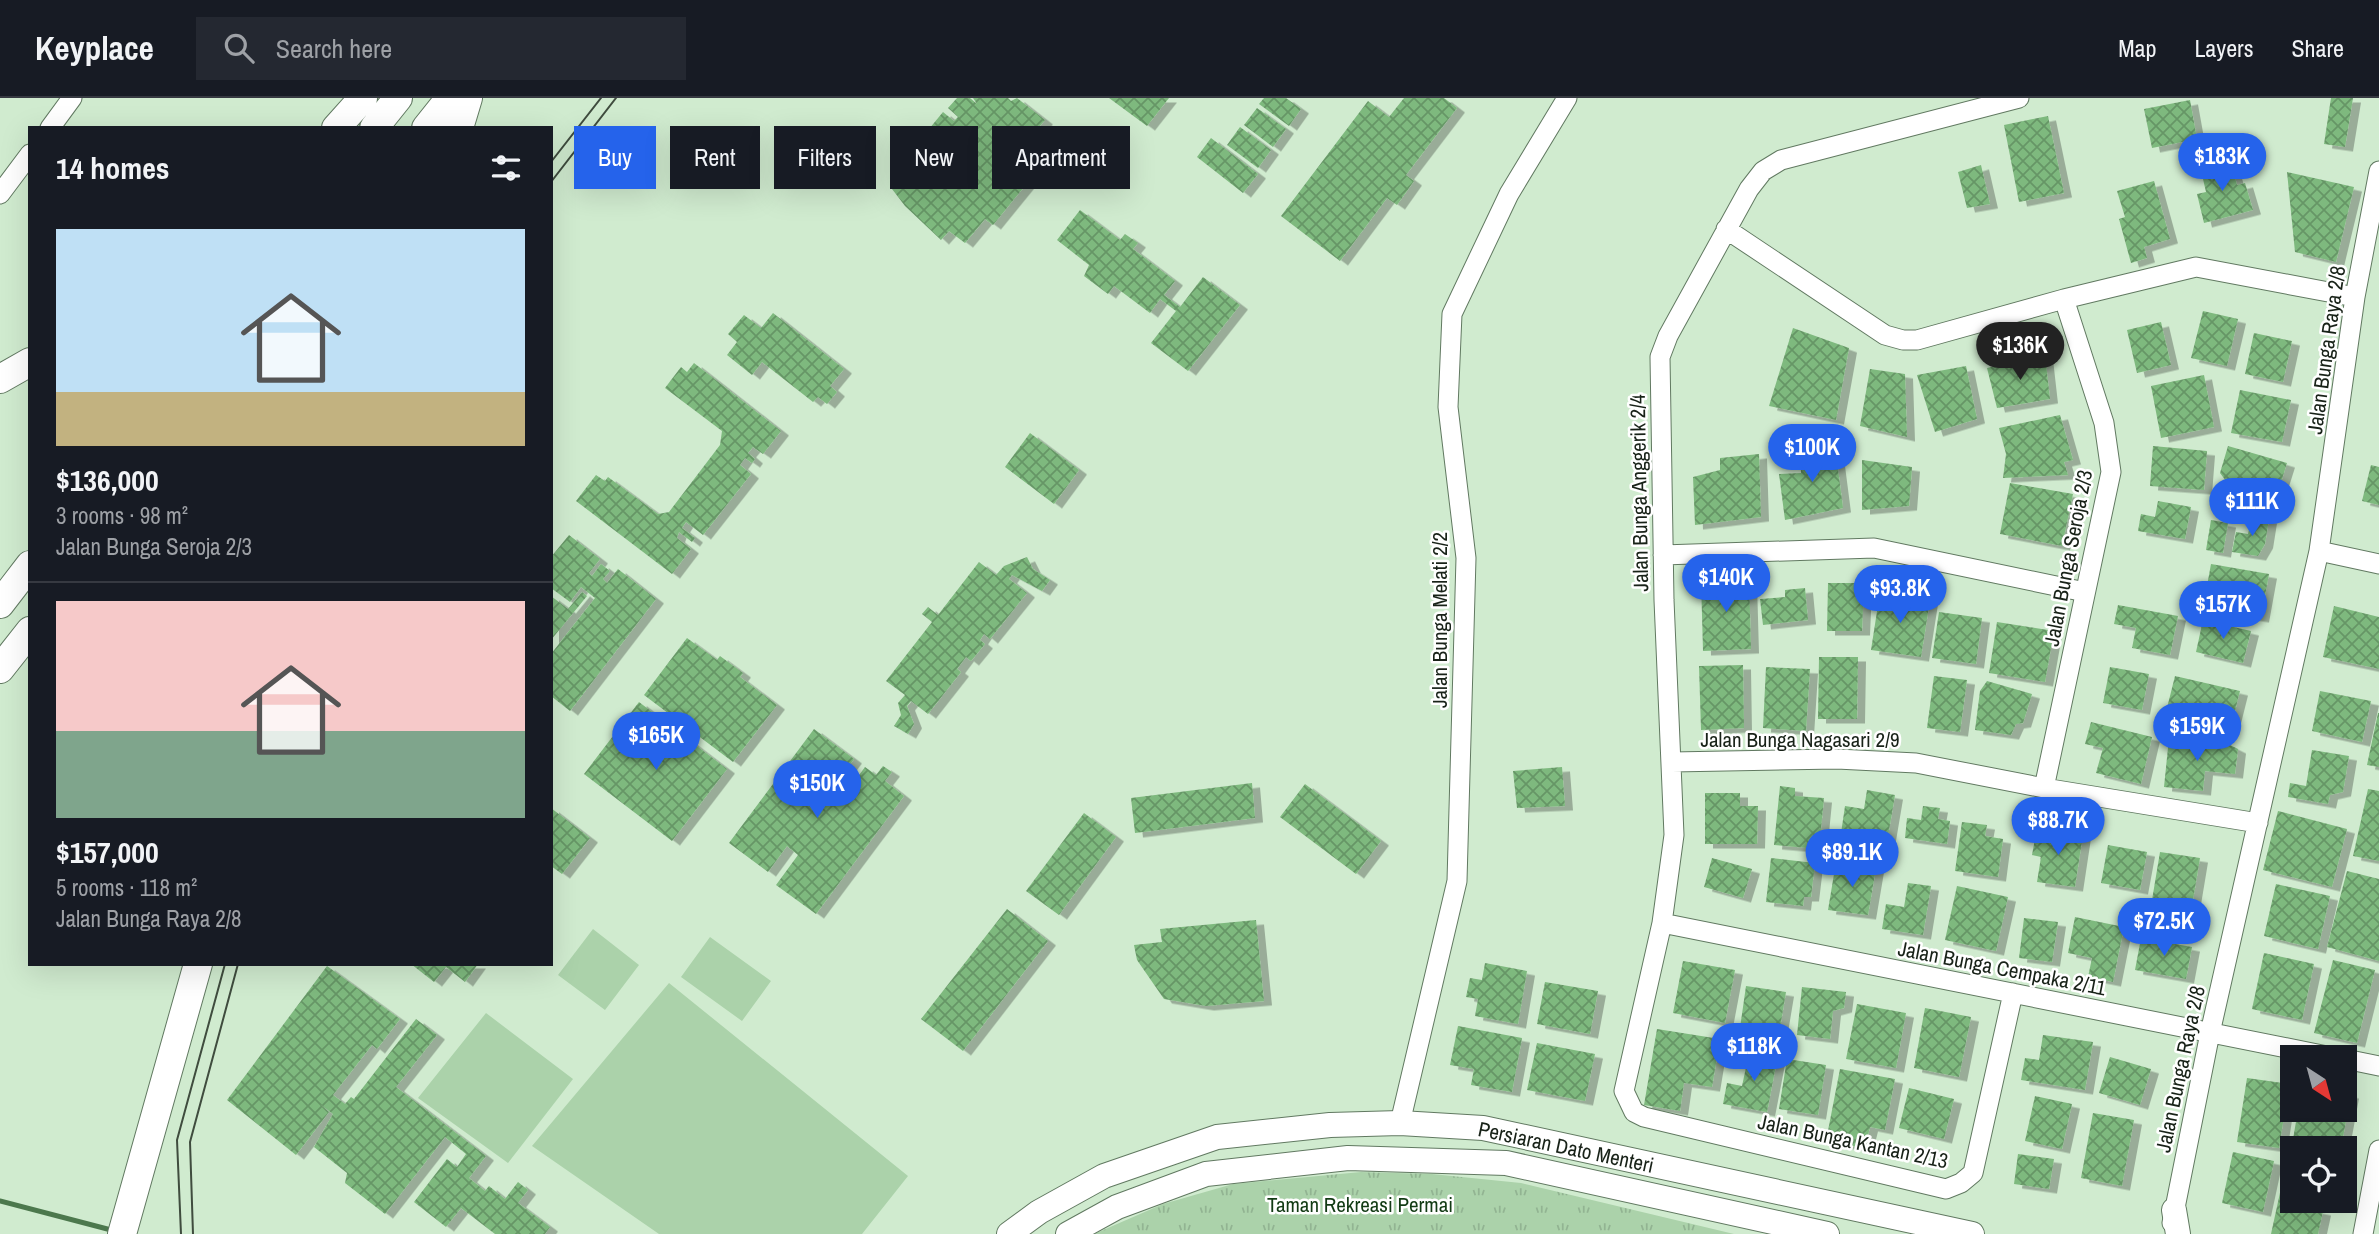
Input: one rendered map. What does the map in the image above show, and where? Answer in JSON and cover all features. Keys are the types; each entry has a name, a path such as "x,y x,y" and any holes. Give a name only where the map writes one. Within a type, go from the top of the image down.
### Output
{"highway":[{"path":"338,126 363,98"},
{"path":"376,126 398,98"},
{"path":"428,126 450,98"},
{"path":"460,126 468,98"},
{"path":"0,379 28,363"},
{"path":"0,604 28,568"},
{"path":"0,669 28,634"},
{"path":"122,1234 197,966"}],"main road":[{"name":"Persiaran Dato Menteri","path":"1009,1234 1039,1212 1104,1176 1217,1137 1330,1125 1400,1123 1483,1128 1972,1234"},
{"name":"Persiaran Dato Menteri","path":"1069,1234 1117,1207 1206,1174 1348,1158 1506,1163 1827,1234"}],"street":[{"path":"51,126 72,98"},
{"name":"Jalan Bunga Melati 2/2","path":"1400,1123 1457,881 1466,558 1448,407 1452,314 1509,194 1567,98"},
{"name":"Jalan Bunga Anggerik 2/4","path":"1628,1103 1624,1091 1662,923 1674,835 1663,555 1660,357 1668,336 1726,229 1763,171 1781,160 2019,98"},
{"path":"0,194 28,157"},
{"name":"Jalan Bunga Raya 2/8","path":"2174,1226 2210,1033 2319,551 2356,296 2379,172"},
{"path":"1726,229 1885,335 1903,340 1917,340 2064,299 2196,267 2356,296"},
{"name":"Jalan Bunga Seroja 2/3","path":"2044,788 2110,472 2104,423 2064,299"},
{"path":"1663,555 1874,548 2085,592"},
{"path":"2319,551 2379,564"},
{"name":"Jalan Bunga Nagasari 2/9","path":"1672,762 1837,759 1916,764 2258,823"},
{"name":"Jalan Bunga Cempaka 2/11","path":"1662,923 2280,1047"},
{"name":"Jalan Bunga Kantan 2/13","path":"1628,1103 1634,1112 1644,1117 1946,1189 1961,1183 1973,1173 2012,993"},
{"path":"2357,1061 2379,1066"},
{"path":"2363,1234 2379,1150"}],"green space":[{"path":"593,929 639,965 605,1010 558,975"},
{"path":"710,937 771,981 742,1021 681,977"},
{"path":"669,983 908,1176 862,1234 659,1234 532,1146"},
{"path":"486,1013 573,1079 508,1163 418,1098"},
{"name":"Taman Rekreasi Permai","path":"1361,1172 1432,1174 1521,1183 1734,1234 1094,1234 1163,1204 1233,1184"}],"building":[{"path":"957,98 970,98 977,104 973,98 1008,98 1011,101 1017,98 1045,120 1040,126 992,126 992,189 1022,189 993,225 985,219 965,243 949,231 941,240 905,206 892,189 978,189 978,126 931,126 943,112 954,121 958,117 948,108"},
{"path":"1109,98 1169,98 1147,126"},
{"path":"1264,98 1286,98 1301,109 1289,126 1259,104"},
{"path":"1404,98 1444,98 1457,108 1406,175 1414,181 1397,205 1387,198 1340,261 1281,216 1368,101 1389,117"},
{"path":"2331,98 2353,98 2345,147 2324,144"},
{"path":"2190,100 2197,139 2152,148 2144,109"},
{"path":"1257,108 1286,129 1273,147 1244,125"},
{"path":"2048,116 2064,193 2019,202 2004,125"},
{"path":"1240,127 1271,150 1258,168 1227,145"},
{"path":"1211,138 1258,174 1243,193 1197,157"},
{"path":"2230,159 2237,185 2245,183 2253,210 2204,223 2197,194 2206,192 2200,166"},
{"path":"1981,165 1990,204 1967,208 1958,172"},
{"path":"2287,172 2354,187 2336,262 2295,252"},
{"path":"2154,181 2170,239 2144,247 2147,258 2131,263 2119,219 2125,217 2117,191"},
{"path":"1080,210 1120,240 1125,234 1138,243 1133,249 1175,281 1164,295 1180,307 1203,277 1240,305 1188,371 1151,343 1176,311 1160,299 1150,313 1114,286 1108,294 1084,276 1089,265 1057,240"},
{"path":"2203,311 2238,319 2227,366 2191,358"},
{"path":"773,313 844,369 830,386 837,392 827,404 818,397 813,402 762,362 752,375 727,355 737,342 728,334 744,315 761,328"},
{"path":"2161,322 2171,365 2137,373 2127,330"},
{"path":"1793,328 1849,348 1836,420 1769,406"},
{"path":"2254,333 2292,341 2283,382 2245,374"},
{"path":"2045,355 2050,399 1997,408 1987,368"},
{"path":"694,363 781,431 763,454 753,447 748,453 755,459 752,463 745,458 740,465 751,474 703,535 686,522 682,528 695,538 692,542 679,532 677,538 691,549 672,574 576,501 596,475 605,481 608,477 658,514 669,512 720,445 722,431 665,388 681,367 687,372"},
{"path":"1966,366 1977,419 1935,432 1917,375"},
{"path":"1870,369 1905,374 1907,437 1860,426"},
{"path":"2204,375 2214,427 2161,438 2151,386"},
{"path":"2240,390 2291,400 2282,442 2231,433"},
{"path":"2060,415 2073,460 2064,462 2068,475 2003,478 2006,454 1999,428"},
{"path":"1030,433 1079,470 1054,504 1005,467"},
{"path":"1835,446 1843,508 1785,520 1779,474 1801,473 1800,447"},
{"path":"2153,446 2207,451 2204,490 2150,486"},
{"path":"2228,446 2287,463 2275,501 2232,489 2220,473"},
{"path":"1759,454 1761,517 1695,525 1693,477 1720,470 1720,458"},
{"path":"1862,460 1912,467 1909,506 1862,510"},
{"path":"2371,465 2379,467 2379,505 2362,501"},
{"path":"2010,483 2073,494 2062,546 2000,534"},
{"path":"2158,501 2191,507 2185,539 2138,531 2141,514 2155,517"},
{"path":"2252,516 2269,519 2265,544 2258,556 2232,552 2236,532 2248,534"},
{"path":"2211,520 2228,523 2223,553 2206,550"},
{"path":"569,535 600,559 589,573 592,576 601,564 610,571 603,579 607,583 618,569 656,599 570,711 553,698 553,651 595,598 581,587 570,602 553,589 553,555"},
{"path":"1027,557 1033,569 1050,580 1042,591 1012,575 1009,579 1027,593 990,639 984,634 980,640 985,644 971,661 966,657 957,669 961,672 928,714 911,701 907,706 914,724 908,734 894,726 901,715 898,703 905,695 886,681 932,622 922,614 928,607 938,615 979,562 996,575 1004,566"},
{"path":"2211,564 2269,574 2261,618 2203,608"},
{"path":"1749,578 1751,649 1703,651 1701,580"},
{"path":"1828,583 1864,583 1862,631 1827,631"},
{"path":"1805,588 1808,620 1763,625 1760,599 1785,597 1785,590"},
{"path":"582,592 587,596 553,638 553,598 568,609"},
{"path":"1880,592 1930,600 1921,657 1871,650"},
{"path":"2118,605 2178,616 2170,655 2132,648 2136,628 2114,624"},
{"path":"2334,606 2379,617 2379,669 2323,657"},
{"path":"1939,612 1982,618 1976,664 1932,658"},
{"path":"2203,620 2251,631 2243,663 2196,652"},
{"path":"1997,622 2054,631 2045,682 1989,673"},
{"path":"687,638 717,660 720,656 743,673 740,677 777,705 733,762 644,695"},
{"path":"1819,657 1858,657 1857,719 1818,719"},
{"path":"1743,665 1744,728 1701,730 1699,666"},
{"path":"1766,667 1810,669 1806,731 1763,728"},
{"path":"2110,667 2149,674 2142,710 2103,703"},
{"path":"1934,676 1967,680 1960,732 1927,728"},
{"path":"2175,676 2240,691 2230,731 2165,716"},
{"path":"1987,681 2032,694 2023,723 2016,724 2011,735 1975,730 1980,691"},
{"path":"2320,691 2371,701 2362,742 2312,731"},
{"path":"639,702 727,769 672,841 584,774"},
{"path":"2379,713 2379,767 2367,765"},
{"path":"2091,722 2152,737 2141,784 2096,773 2103,748 2085,744"},
{"path":"814,729 854,759 835,784 846,793 865,767 876,775 883,766 892,772 885,781 904,796 816,914 776,885 798,855 787,846 768,872 729,843"},
{"path":"2169,738 2230,745 2238,749 2235,774 2205,771 2203,791 2164,787"},
{"path":"2312,750 2349,756 2343,792 2330,795 2328,804 2288,797 2290,783 2306,786"},
{"path":"1562,767 1565,806 1517,808 1513,771"},
{"path":"1252,783 1255,818 1135,833 1131,798"},
{"path":"1305,784 1381,841 1356,874 1280,817"},
{"path":"1780,786 1795,788 1795,796 1824,798 1819,849 1774,845"},
{"path":"2368,789 2379,791 2379,861 2353,856"},
{"path":"1867,790 1895,795 1885,854 1839,847 1845,806 1864,809"},
{"path":"1705,793 1740,793 1740,806 1758,806 1757,844 1705,844"},
{"path":"1923,806 1940,808 1938,819 1950,821 1947,844 1905,838 1907,818 1921,820"},
{"path":"553,810 590,838 562,874 553,867"},
{"path":"2278,811 2347,829 2332,887 2263,870"},
{"path":"1084,813 1116,837 1059,915 1026,891"},
{"path":"1962,822 1987,825 1985,836 2003,839 1998,877 1955,871"},
{"path":"2045,829 2083,834 2075,887 2037,882 2041,857 2032,855 2035,839 2044,837"},
{"path":"2108,845 2147,852 2140,890 2101,883"},
{"path":"2160,852 2200,858 2191,912 2151,906"},
{"path":"1712,858 1752,869 1743,898 1704,887"},
{"path":"1771,858 1815,863 1811,897 1804,897 1803,906 1766,902"},
{"path":"1836,862 1876,868 1868,915 1828,910"},
{"path":"2347,871 2379,879 2379,961 2327,947"},
{"path":"1908,883 1931,886 1923,935 1882,929 1886,904 1904,907"},
{"path":"2276,884 2330,896 2318,949 2264,936"},
{"path":"1957,886 2008,897 1996,951 1945,940"},
{"path":"1007,909 1048,941 963,1051 921,1019"},
{"path":"2075,917 2124,927 2113,982 2088,977 2092,958 2068,953"},
{"path":"2024,918 2058,922 2052,962 2019,958"},
{"path":"1256,920 1264,1001 1206,1006 1164,999 1137,960 1134,945 1162,942 1160,929"},
{"path":"2141,938 2192,947 2186,979 2135,970"},
{"path":"2264,953 2314,964 2302,1020 2252,1009"},
{"path":"2333,960 2375,970 2357,1043 2314,1033"},
{"path":"1683,961 1735,970 1725,1023 1673,1013"},
{"path":"1485,963 1527,971 1518,1024 1475,1016 1478,999 1466,997 1470,978 1482,980"},
{"path":"327,966 400,1019 377,1049 372,1045 333,1095 345,1104 351,1097 354,1099 416,1019 437,1035 396,1087 486,1156 469,1178 485,1191 489,1186 505,1199 518,1182 528,1190 518,1203 550,1227 545,1234 495,1234 461,1208 446,1227 414,1202 447,1159 457,1167 466,1154 445,1137 385,1214 345,1183 347,1173 314,1147 333,1114 320,1104 329,1112 296,1155 227,1100"},
{"path":"414,966 477,966 465,982 446,967 434,982"},
{"path":"1545,982 1598,991 1590,1034 1537,1024"},
{"path":"1746,986 1786,992 1779,1034 1740,1028"},
{"path":"1802,987 1846,992 1844,1008 1833,1011 1830,1039 1797,1035"},
{"path":"1857,1004 1906,1013 1896,1068 1846,1059"},
{"path":"1925,1008 1971,1017 1959,1077 1914,1068"},
{"path":"1458,1026 1522,1038 1512,1092 1471,1085 1474,1069 1450,1065"},
{"path":"1657,1029 1720,1039 1712,1087 1684,1083 1680,1111 1644,1105"},
{"path":"2043,1035 2093,1042 2085,1090 2021,1080 2025,1058 2039,1060"},
{"path":"1537,1043 1595,1054 1585,1101 1527,1090"},
{"path":"1750,1049 1778,1055 1767,1112 1723,1104 1727,1083 1742,1086"},
{"path":"2110,1057 2151,1069 2140,1105 2099,1093"},
{"path":"1787,1059 1826,1065 1818,1115 1779,1109"},
{"path":"1840,1069 1895,1079 1885,1130 1870,1127 1867,1139 1880,1142 1878,1151 1826,1141"},
{"path":"2247,1078 2280,1083 2280,1122 2283,1122 2279,1148 2237,1142"},
{"path":"1909,1088 1954,1099 1944,1139 1899,1128"},
{"path":"2035,1096 2072,1104 2062,1149 2025,1141"},
{"path":"2093,1113 2134,1120 2122,1186 2081,1178"},
{"path":"2296,1122 2346,1122 2343,1136 2294,1136"},
{"path":"2233,1152 2274,1161 2263,1212 2222,1203"},
{"path":"2018,1154 2054,1159 2049,1189 2014,1184"},
{"path":"2280,1193 2280,1213 2323,1213 2318,1234 2271,1234"}],"waterway":[{"path":"0,1201 115,1231"}],"tram line":[{"path":"553,159 601,98"},
{"path":"553,179 616,98"},
{"path":"181,1234 177,1140 224,966"},
{"path":"193,1234 190,1142 237,966"}]}
